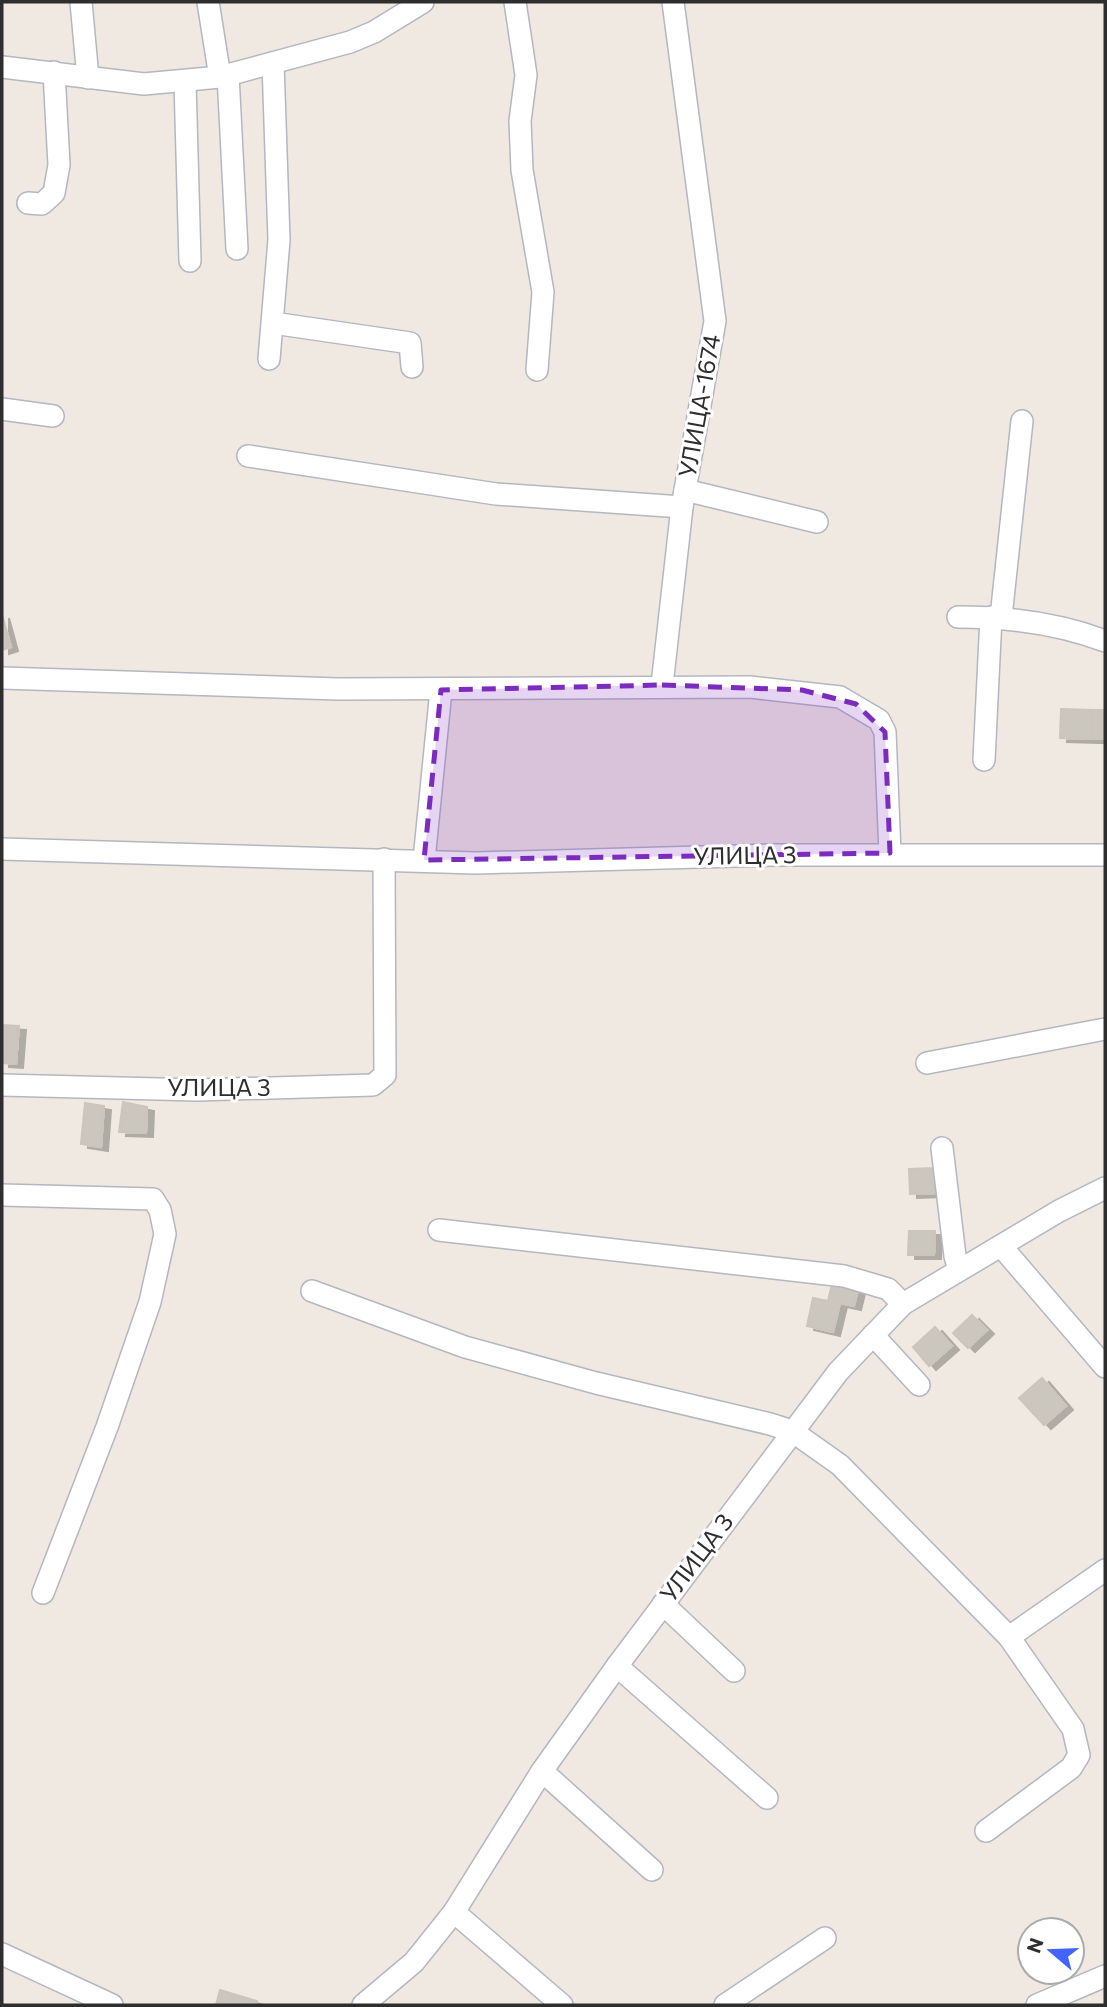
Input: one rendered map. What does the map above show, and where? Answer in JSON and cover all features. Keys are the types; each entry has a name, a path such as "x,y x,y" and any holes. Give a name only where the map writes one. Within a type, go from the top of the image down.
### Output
{"street":[{"path":"81,2 88,78"},
{"path":"208,2 224,76 237,249"},
{"path":"2,67 144,84 224,76 350,42 374,32 423,2"},
{"path":"515,2 526,75 520,121 522,170 543,292 537,370"},
{"name":"УЛИЦА-1674","path":"662,685 684,498 715,321 673,2"},
{"path":"269,359 279,240 273,63"},
{"path":"27,203 42,204 54,193 59,165 54,72"},
{"path":"185,82 190,261"},
{"path":"273,323 410,343 412,367"},
{"path":"2,409 53,416"},
{"path":"984,760 996,617 1022,421"},
{"path":"248,456 485,492 684,498 817,522"},
{"path":"958,617 996,617 1081,632 1105,642"},
{"path":"2,678 145,685 441,690 662,685 802,690 840,697 879,720 887,744 890,853"},
{"path":"424,860 441,690"},
{"name":"УЛИЦА 3","path":"2,849 476,863 890,853 1105,855"},
{"name":"УЛИЦА 3","path":"2,1085 198,1090 373,1085 385,1076 384,859"},
{"path":"927,1063 1105,1030"},
{"path":"942,1149 959,1270"},
{"name":"УЛИЦА 3","path":"363,2005 414,1962 454,1912 542,1771 617,1665 838,1372 903,1304 1059,1211 1105,1188"},
{"path":"2,1195 153,1199 160,1210 165,1234 150,1302 107,1427 43,1593"},
{"path":"439,1230 844,1276 888,1289 903,1304"},
{"path":"1001,1246 1105,1367"},
{"path":"312,1291 465,1348 792,1431 840,1465 1009,1637 1073,1729 1079,1755 1071,1768 986,1831"},
{"path":"873,1335 919,1385"},
{"path":"1009,1637 1105,1570"},
{"path":"663,1604 734,1671"},
{"path":"617,1665 768,1798"},
{"path":"542,1771 652,1870"},
{"path":"454,1912 562,2005"},
{"path":"725,2005 825,1938"},
{"path":"2,1954 112,2005"},
{"path":"1037,2005 1105,1976"}],"highlighted area":[{"path":"662,685 802,690 856,704 885,732 890,853 424,860 441,690"}],"building":[{"path":"2,614 11,647 2,650"},
{"path":"1061,709 1092,710 1091,739 1060,738"},
{"path":"1092,710 1105,710 1105,739 1091,739"},
{"path":"2,1025 19,1026 16,1064 2,1063"},
{"path":"123,1102 147,1107 146,1133 119,1132"},
{"path":"85,1103 104,1106 101,1147 81,1144"},
{"path":"935,1168 935,1193 910,1194 909,1169"},
{"path":"909,1231 935,1231 934,1255 908,1255"},
{"path":"833,1280 859,1286 854,1306 840,1303 833,1332 807,1326 813,1298 828,1301"},
{"path":"972,1315 987,1330 968,1348 953,1333"},
{"path":"935,1327 952,1346 929,1366 913,1347"},
{"path":"1042,1378 1066,1406 1044,1425 1019,1398"},
{"path":"220,1990 257,2001 255,2005 216,2005"}]}
